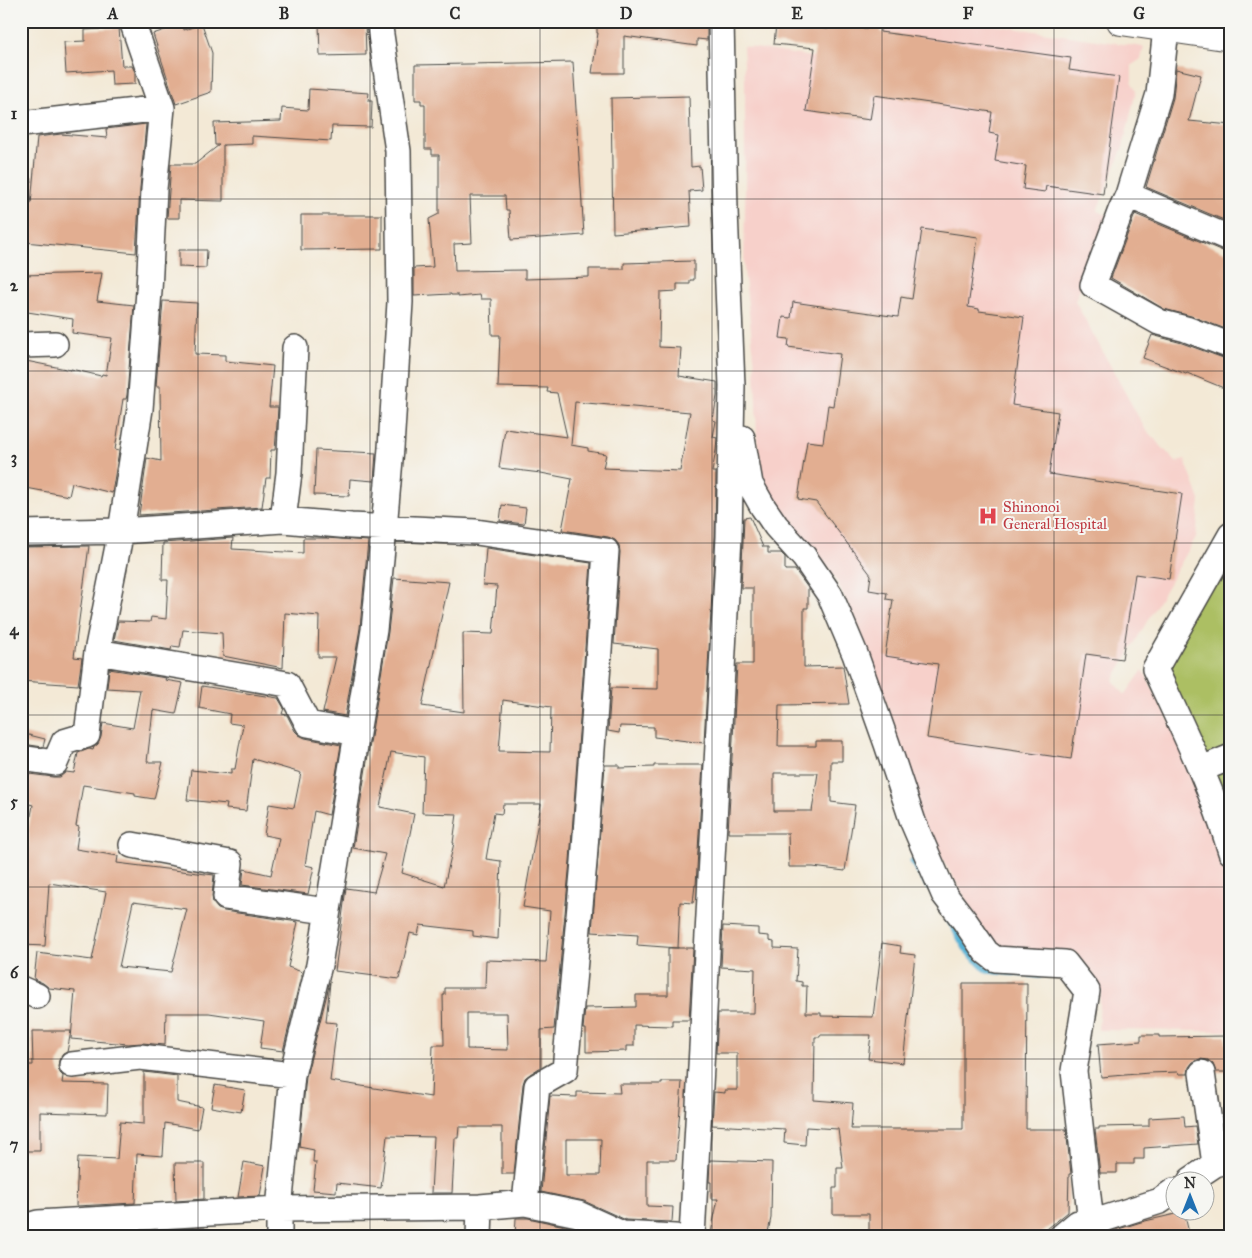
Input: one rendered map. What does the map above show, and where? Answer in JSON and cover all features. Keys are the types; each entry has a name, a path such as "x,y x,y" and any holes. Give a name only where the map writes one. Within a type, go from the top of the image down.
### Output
{"main road":[{"path":"1121,21 1231,37"}],"street":[{"path":"21,758 55,763 64,742 86,735 97,652 121,531 140,409 149,292 154,189 162,108 132,21"},
{"path":"279,1237 279,1209 292,1075 320,965 327,911 374,630 391,448 400,302 398,151 379,21"},
{"path":"692,1237 729,537 732,386 725,210 721,21"},
{"path":"1166,28 1158,94 1128,195 1093,285 1159,322 1186,329 1231,346"},
{"path":"21,124 162,108"},
{"path":"1128,195 1231,239"},
{"path":"21,345 55,344"},
{"path":"283,520 289,473 295,348"},
{"path":"732,386 750,484 776,526 804,557 830,595 855,654 913,822 944,894 986,952 995,959 1065,963 1087,992 1074,1071 1093,1230"},
{"path":"21,534 121,531 283,520 384,528 476,532 606,551 584,862 565,1070 537,1086 525,1203"},
{"path":"1231,535 1155,668 1201,768 1231,852"},
{"path":"97,652 287,684 308,724 357,733"},
{"path":"132,845 230,863 226,897 327,911"},
{"path":"72,1065 140,1057 292,1075"},
{"path":"1202,1073 1223,1162 1209,1170"},
{"path":"1061,1237 1078,1223 1093,1230 1164,1198"},
{"path":"21,1228 38,1223 279,1209 480,1207 525,1203 578,1214 622,1234 674,1237"},
{"path":"480,1207 480,1237"}],"shaded area":[{"name":"Shinonoi General Hospital","path":"885,21 966,21 1144,47 1141,59 1132,65 1132,83 1136,91 1123,147 1097,211 1110,216 1075,301 1145,429 1176,462 1185,460 1200,500 1196,537 1113,680 1125,695 1143,670 1195,771 1231,879 1231,1031 1098,1030 1101,990 1084,962 1069,954 1004,952 990,941 919,819 893,724 868,650 835,577 788,532 766,495 757,442 755,365 744,270 745,80 743,46 878,68"}],"green space":[{"path":"1231,544 1231,817 1160,665"}],"building":[{"path":"597,21 707,21 707,40 697,39 697,46 624,36 624,73 592,73 598,33"},
{"path":"828,21 855,21 855,28 880,28 880,32 1071,58 1069,70 1119,77 1103,194 1046,186 1045,192 1023,189 1026,166 995,161 999,135 989,133 992,112 874,95 870,120 806,111 815,48 774,44 776,24 828,29"},
{"path":"365,22 366,55 320,56 319,23"},
{"path":"182,24 184,30 202,24 212,53 211,92 176,104 153,34"},
{"path":"119,28 122,66 132,66 135,72 135,84 112,85 111,70 66,73 64,42 85,41 85,30"},
{"path":"573,62 584,235 511,240 509,210 506,210 505,196 470,196 472,243 454,244 455,271 525,270 525,279 589,277 589,269 624,269 624,263 694,261 694,280 690,280 690,284 677,284 677,291 660,292 659,347 681,348 679,376 717,382 713,420 716,421 713,437 717,438 712,472 716,472 715,536 704,743 654,737 654,727 620,726 619,733 608,731 611,688 658,689 658,649 614,644 619,545 615,540 608,537 562,530 572,479 499,468 505,429 567,437 557,393 547,392 548,388 498,387 500,335 492,335 491,299 481,299 480,295 458,297 458,295 451,294 414,296 414,268 433,267 429,219 439,214 439,155 432,155 432,149 425,149 425,104 421,104 421,100 415,100 415,65","holes":["575,402 690,412 680,471 603,468 606,454 588,451 588,448 571,445"]},
{"path":"1176,69 1201,75 1189,121 1231,125 1231,223 1146,187 1173,98"},
{"path":"309,89 369,93 368,101 372,101 371,127 332,126 331,141 252,136 252,144 223,145 223,201 179,200 179,218 167,218 171,164 195,164 219,145 215,145 214,123 281,121 282,108 308,110"},
{"path":"689,96 691,167 700,166 702,190 689,191 691,227 613,233 611,98"},
{"path":"146,124 136,253 25,242 29,204 31,204 37,137 61,134 107,138 106,129"},
{"path":"1135,214 1231,253 1231,331 1191,316 1164,309 1111,278"},
{"path":"301,215 382,215 382,249 301,250"},
{"path":"922,229 978,237 968,307 979,309 979,311 1024,317 1012,405 1058,412 1049,474 1182,494 1169,579 1135,574 1122,659 1086,654 1071,759 927,738 938,664 885,656 893,600 886,599 887,593 869,590 871,575 816,502 798,499 807,441 823,443 828,405 833,406 840,354 788,347 789,339 780,338 783,317 791,318 793,302 898,317 901,297 912,299"},
{"path":"179,250 207,250 206,268 179,267"},
{"path":"102,273 97,301 134,305 127,395 126,399 123,399 115,450 119,451 112,493 72,483 69,496 21,487 21,360 101,376 102,374 106,375 112,338 72,333 73,319 21,311 21,275"},
{"path":"163,301 197,303 195,354 225,355 225,361 273,366 269,407 278,407 275,450 271,450 270,478 266,478 262,507 139,515 147,458 161,461 160,386 156,386"},
{"path":"1152,335 1231,360 1231,391 1143,358"},
{"path":"316,450 376,453 374,481 350,479 349,496 314,495"},
{"path":"502,505 526,508 524,524 500,521"},
{"path":"750,517 763,547 768,547 768,553 781,553 785,557 785,570 795,570 808,588 808,608 804,608 804,667 843,666 849,704 779,705 778,746 816,746 816,741 842,741 842,761 831,761 831,802 855,805 845,871 813,867 789,867 788,833 728,833 737,664 753,664 753,588 741,588 744,518","holes":["774,773 818,773 812,811 774,811"]},
{"path":"233,538 232,549 303,553 303,538 368,541 360,628 345,716 323,712 336,657 318,657 319,616 285,613 283,668 223,656 222,633 183,630 180,647 172,646 171,650 114,640 118,621 150,622 151,617 166,619 168,580 162,580 163,543"},
{"path":"89,546 74,657 82,658 78,685 21,681 21,547"},
{"path":"486,548 591,563 570,861 554,1029 541,1030 541,1067 525,1078 523,1084 514,1174 502,1174 502,1127 459,1127 458,1138 455,1138 452,1193 431,1193 434,1137 387,1136 381,1188 337,1183 336,1192 313,1190 316,1162 313,1162 314,1150 299,1147 306,1077 330,982 326,1022 337,1023 330,1081 431,1097 433,1045 444,1045 443,995 445,995 445,988 485,988 486,960 546,962 550,911 523,907 541,804 503,804 502,814 494,813 486,859 501,861 498,939 473,936 473,931 420,925 418,935 410,933 399,979 335,971 346,888 374,892 385,854 353,848 388,632 394,578 449,582 422,706 464,712 463,633 493,634 497,586 483,585","holes":["503,700 551,707 550,752 499,751","391,752 424,757 422,813 457,814 454,843 444,886 402,873 414,814 380,807","467,1013 507,1013 508,1050 467,1049"]},
{"path":"109,669 166,678 165,680 183,683 176,714 153,710 147,762 163,762 154,799 135,796 135,793 83,785 76,826 79,827 76,849 118,856 117,863 214,875 212,896 213,903 218,909 298,922 288,967 302,972 283,1051 260,1048 264,1021 209,1013 166,1013 165,1045 71,1039 75,991 49,988 34,979 37,953 92,960 106,892 49,883 45,946 22,945 24,902 21,901 21,877 27,878 28,832 33,805 30,804 28,809 21,808 21,773 60,777 66,772 74,773 78,753 89,749 93,750 98,744 103,723 133,728 140,690 107,688","holes":["133,902 187,909 171,972 119,967"]},
{"path":"202,686 278,698 284,708 282,714 287,715 299,735 305,738 341,745 329,815 314,811 305,865 314,867 308,894 242,885 244,869 271,875 279,838 264,835 269,804 294,808 301,773 253,759 246,811 226,809 227,804 187,800 191,770 231,774 231,769 235,769 243,725 229,723 230,714 199,708"},
{"path":"25,734 45,739 43,747 23,744"},
{"path":"605,765 619,765 619,768 654,767 654,765 703,765 696,885 693,903 680,902 678,948 637,945 638,935 592,932"},
{"path":"723,926 758,928 758,935 769,936 769,941 774,942 774,948 798,949 796,981 802,982 802,986 807,986 806,1013 821,1013 821,1016 873,1017 882,943 901,946 900,953 915,955 903,1063 868,1059 871,1035 820,1035 820,1037 815,1037 814,1100 853,1103 851,1129 963,1129 963,983 1027,983 1026,1129 1066,1129 1071,1174 1069,1174 1068,1212 1037,1237 869,1237 869,1214 833,1214 833,1188 837,1188 837,1168 843,1168 838,1129 806,1127 805,1145 784,1143 785,1129 712,1125 714,1092 725,1093 725,1090 737,1090 737,1053 716,1053 718,1013 754,1013 755,969 721,967"},
{"path":"668,948 693,948 689,1020 672,1020 672,1026 634,1025 634,1046 626,1046 626,1051 586,1052 586,1029 583,1029 585,1008 636,1007 636,995 668,995"},
{"path":"32,1031 71,1031 67,1052 59,1060 58,1067 63,1076 62,1083 108,1084 107,1114 40,1112 40,1151 21,1151 21,1065 33,1065"},
{"path":"1141,1035 1159,1035 1159,1037 1226,1036 1226,1045 1231,1045 1231,1072 1216,1072 1213,1064 1208,1060 1200,1059 1193,1062 1189,1067 1188,1074 1179,1074 1178,1072 1149,1073 1101,1077 1098,1044 1141,1041"},
{"path":"144,1072 177,1076 177,1102 202,1107 198,1129 165,1123 163,1156 137,1154 135,1203 76,1206 78,1157 117,1159 120,1122 144,1124"},
{"path":"662,1082 682,1082 676,1160 647,1160 647,1206 673,1207 672,1222 626,1220 584,1201 541,1192 550,1096 577,1097 577,1092 620,1093 619,1084 662,1084","holes":["566,1139 601,1139 600,1175 566,1175"]},
{"path":"215,1085 245,1090 241,1112 211,1107"},
{"path":"1184,1116 1185,1127 1195,1126 1198,1144 1144,1148 1144,1159 1134,1159 1134,1164 1117,1164 1117,1173 1100,1173 1095,1129 1099,1129 1099,1127 1149,1126 1149,1118"},
{"path":"710,1160 772,1162 771,1218 767,1237 710,1237 718,1199 711,1199 711,1182 709,1182"},
{"path":"244,1162 265,1166 260,1196 238,1197"},
{"path":"175,1163 204,1163 204,1199 176,1201"},
{"path":"1164,1217 1164,1220 1186,1220 1190,1237 1110,1237 1109,1232"},
{"path":"516,1218 528,1218 574,1228 593,1237 515,1237"},
{"path":"205,1228 205,1237 176,1237 176,1229"}],"waterway":[{"path":"913,862 929,887"},
{"path":"949,919 967,950 987,970 1039,975"}],"place":[{"name":"Shinonoi General Hospital","path":"988,516"}]}
